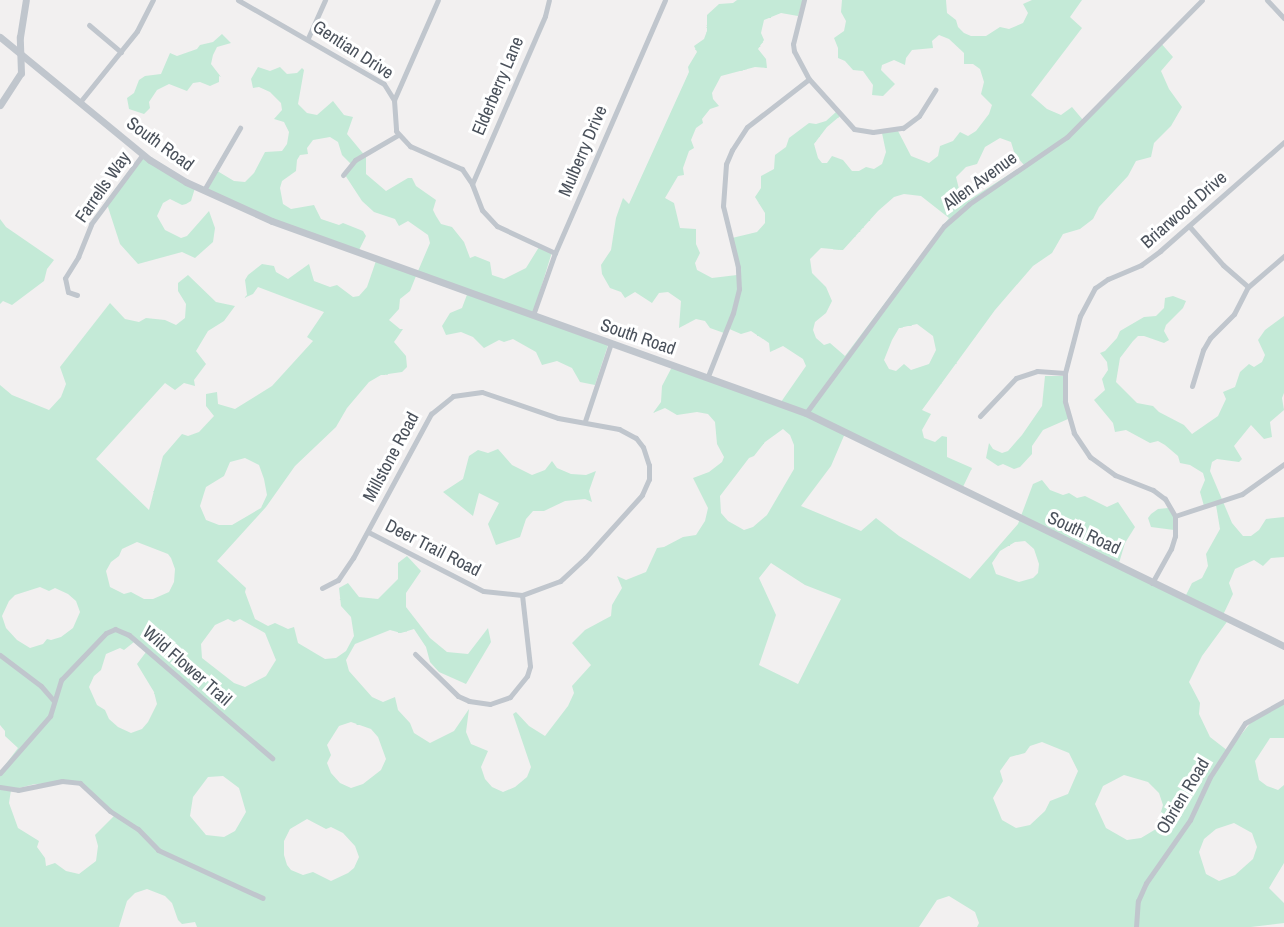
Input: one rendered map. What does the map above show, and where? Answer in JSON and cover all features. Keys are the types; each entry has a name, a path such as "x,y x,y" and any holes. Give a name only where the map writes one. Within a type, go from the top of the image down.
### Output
{"street":[{"path":"0,105 21,73 20,37 26,0"},
{"path":"80,102 137,31 153,0"},
{"name":"Gentian Drive","path":"238,0 308,38 384,84 394,100 398,135"},
{"path":"308,38 325,0"},
{"path":"394,100 438,0"},
{"name":"Elderberry Lane","path":"472,184 545,16 549,0"},
{"name":"Mulberry Drive","path":"533,315 555,253 664,0"},
{"path":"804,0 793,44 798,62 808,79 849,125 873,132 894,131 912,123 926,107 935,90"},
{"name":"Allen Avenue","path":"806,413 944,225 969,204 1066,137 1202,0"},
{"path":"1267,0 1284,18"},
{"path":"89,25 121,52"},
{"name":"South Road","path":"0,37 143,154 176,177 272,221 806,413 1284,646"},
{"path":"708,376 733,313 739,290 738,267 723,206 726,164 747,127 808,79"},
{"path":"204,190 240,128"},
{"path":"343,175 356,160 398,135 417,151 462,169 472,184 482,210 490,220 555,253"},
{"name":"Briarwood Drive","path":"1175,516 1165,499 1153,490 1116,475 1090,457 1074,433 1069,419 1065,373 1080,316 1095,288 1108,279 1141,265 1284,142"},
{"name":"Farrells Way","path":"77,295 68,292 65,278 78,257 91,224 143,154"},
{"path":"1189,226 1223,265 1248,287"},
{"path":"1192,386 1203,350 1210,338 1234,314 1248,287 1284,256"},
{"path":"585,421 611,343"},
{"path":"980,416 1016,378 1036,371 1065,373"},
{"name":"Millstone Road","path":"322,588 338,580 368,532 431,414 453,396 482,392 558,418 585,421"},
{"name":"Deer Trail Road","path":"368,532 483,591 522,595 548,586 569,574 635,503 649,479 646,453 636,438 619,429 585,421"},
{"path":"1152,583 1171,549 1175,536 1175,516 1242,494 1284,464"},
{"path":"415,654 458,696 469,701 490,704 510,697 527,676 530,666 522,595"},
{"name":"Wild Flower Trail","path":"0,773 50,716 59,684 64,677 106,633 119,629 272,758"},
{"path":"0,655 41,687 54,701"},
{"name":"Obrien Road","path":"1136,927 1138,901 1146,883 1190,820 1210,777 1245,723 1284,701"},
{"path":"0,787 18,790 62,781 80,783 110,812 138,829 158,850 263,898"}],"green space":[{"path":"737,0 803,0 798,16 781,13 764,20 761,33 764,40 758,49 766,59 767,68 755,67 721,76 712,93 713,99 719,106 710,109 702,119 703,123 696,128 691,140 694,148 689,151 683,168 684,175 678,176 665,198 674,203 680,228 696,229 696,244 700,253 695,263 697,270 712,278 737,275 732,238 757,232 765,223 765,213 755,197 761,188 761,176 774,169 775,155 786,147 789,138 809,123 816,124 826,121 836,112 840,116 827,127 814,144 818,158 822,163 827,163 832,156 843,160 852,171 859,171 866,167 874,169 882,164 886,152 882,133 898,131 911,156 929,163 938,156 940,146 953,141 960,132 968,136 976,131 989,114 992,105 981,94 984,82 980,69 973,64 964,64 964,53 949,39 939,35 932,41 933,48 912,50 906,58 905,65 894,60 882,65 881,70 895,84 883,96 872,95 873,85 863,71 853,70 845,61 838,58 838,48 834,38 844,31 846,21 841,12 842,0 946,0 947,13 956,20 958,27 964,33 971,36 986,36 1000,27 1009,29 1023,23 1028,13 1023,4 1032,0 1082,0 1070,17 1082,28 1031,95 1047,109 1061,115 1072,107 1083,120 1160,42 1173,57 1161,71 1169,89 1182,107 1171,126 1154,143 1151,157 1136,161 1128,176 1099,207 1093,219 1080,229 1063,234 1052,253 1033,266 995,310 922,410 931,414 922,430 924,438 935,442 942,436 947,437 947,457 972,468 962,489 846,431 831,466 801,506 861,531 876,518 899,536 970,579 1018,524 1033,484 1042,480 1050,490 1063,495 1069,493 1077,498 1085,496 1107,507 1118,502 1135,527 1125,543 1119,563 1185,597 1192,583 1202,578 1208,566 1206,554 1220,529 1216,505 1204,506 1200,492 1205,480 1203,473 1190,465 1180,463 1178,456 1165,445 1158,441 1150,443 1126,430 1115,432 1113,423 1094,400 1105,390 1102,379 1108,370 1107,362 1100,353 1105,351 1117,338 1120,331 1144,317 1156,316 1164,308 1165,298 1173,296 1186,301 1183,308 1166,325 1164,331 1169,340 1164,343 1138,336 1133,341 1120,358 1116,382 1137,403 1153,406 1159,412 1184,425 1192,434 1218,416 1226,399 1223,392 1235,387 1240,372 1249,364 1254,367 1262,362 1265,355 1258,340 1265,330 1284,316 1284,393 1282,398 1284,410 1270,422 1272,437 1264,439 1251,425 1234,446 1242,459 1239,462 1217,459 1212,462 1210,471 1232,523 1243,536 1251,536 1259,530 1266,519 1284,517 1284,557 1271,558 1263,566 1254,560 1235,569 1229,583 1233,594 1223,615 1229,619 1202,656 1189,682 1200,703 1199,714 1210,737 1228,751 1252,721 1284,704 1284,738 1270,738 1255,761 1259,780 1278,790 1284,785 1284,863 1269,888 1284,903 1284,923 1251,927 977,927 979,923 975,912 949,896 937,900 919,927 197,927 195,922 182,924 178,920 172,903 165,896 147,889 135,893 127,901 119,927 0,927 0,772 18,748 5,736 5,731 0,725 0,385 12,395 49,410 61,397 66,384 60,367 110,303 125,319 139,322 146,318 165,320 176,325 185,318 186,304 178,291 178,283 188,275 216,302 235,306 224,321 208,331 196,351 206,364 194,380 195,386 184,383 175,390 165,383 96,459 149,510 163,456 182,434 188,436 199,432 214,416 206,406 206,394 217,392 218,404 235,409 272,386 313,341 307,337 324,312 258,287 253,294 244,298 247,295 245,280 248,275 262,264 274,266 276,272 288,279 309,264 314,281 330,287 337,285 353,297 359,296 367,287 377,258 416,276 410,291 400,299 399,309 389,320 403,329 394,342 406,356 407,367 402,372 381,375 369,382 347,408 336,427 295,466 266,507 217,561 246,588 245,592 255,619 268,626 275,623 288,629 294,627 298,643 325,659 336,658 346,651 354,636 351,617 341,606 339,588 348,583 359,597 378,599 398,579 398,563 407,556 421,571 406,593 406,607 430,638 447,652 468,654 488,628 491,642 466,684 439,672 430,662 426,647 414,629 401,633 390,630 355,644 346,660 349,671 372,697 383,702 395,697 398,710 410,723 414,733 430,743 454,731 469,709 466,732 471,744 488,751 481,767 485,779 492,787 503,792 515,787 527,777 531,767 513,714 516,712 529,726 545,736 568,706 574,693 572,686 591,665 572,643 585,630 611,616 612,605 622,588 617,576 626,580 646,572 657,548 664,547 683,537 696,535 705,521 708,508 693,478 709,472 722,462 724,457 717,444 715,422 708,414 697,412 677,415 665,408 653,413 661,402 662,386 673,365 781,402 806,366 803,359 783,346 770,352 769,343 751,331 741,334 727,328 724,333 710,328 705,321 696,319 679,328 681,301 668,292 659,293 652,303 635,292 625,298 621,292 610,288 602,274 601,265 611,250 616,218 623,198 629,204 689,72 688,67 697,52 694,46 704,39 707,31 707,15 719,4 733,3","holes":["1000,138 1011,142 1015,155 1024,165 969,200 959,189 956,177 966,167 977,164 985,147","904,194 921,196 949,218 845,356 830,343 824,345 816,338 813,330 815,322 826,313 832,301 826,287 812,273 810,259 821,248 843,250 878,211 894,197","917,324 933,336 936,350 929,364 911,370 904,364 896,371 889,369 884,360 899,328","783,429 790,435 794,445 794,469 767,515 753,527 744,530 728,521 721,513 720,496 749,458","245,458 259,465 267,495 261,508 232,525 219,525 206,520 200,506 206,487 224,476 230,462","1025,541 1034,549 1039,564 1038,573 1033,578 1019,582 996,574 992,563 1000,551 1015,542","137,542 168,554 175,569 174,582 169,592 153,599 144,599 131,592 124,594 110,587 106,571 111,562 119,556 122,549","771,563 805,585 841,599 798,684 759,665 776,615 759,578","40,587 49,591 55,588 68,594 76,601 80,612 73,628 61,637 47,639 43,644 30,648 17,640 6,628 2,616 9,601 15,595","228,619 234,622 240,619 265,633 276,660 266,676 245,687 234,683 202,658 201,644 215,625","134,642 146,652 137,664 154,692 157,704 142,729 131,733 118,727 109,719 105,710 97,705 89,687 94,676 101,670 106,654 120,648 124,650","351,722 371,729 378,737 386,759 381,770 363,784 351,788 340,783 331,773 327,763 331,755 327,745 339,726","1042,742 1069,753 1078,771 1068,794 1050,801 1045,811 1030,825 1016,828 1002,820 993,798 1003,781 1000,771 1010,757 1025,753 1030,746","1124,775 1148,782 1159,793 1163,805 1156,829 1141,838 1127,840 1106,828 1095,804 1103,786","223,776 239,788 246,812 235,831 224,837 206,835 190,816 193,797 208,777","79,783 115,815 95,835 98,846 96,861 79,874 66,871 55,863 46,866 45,858 37,847 39,841 18,828 9,803 11,790 35,784","307,819 326,829 331,827 343,833 355,846 359,857 354,868 331,881 313,872 303,875 291,870 287,865 284,841 290,829","1234,823 1252,833 1257,847 1253,859 1235,875 1219,881 1206,874 1199,852 1204,839 1216,829"]},
{"path":"222,34 231,43 217,47 213,55 211,64 221,77 219,76 219,82 210,86 200,82 193,83 187,91 169,84 157,90 149,102 150,108 144,114 129,109 127,98 134,93 139,80 145,76 161,74 170,53 177,56 197,49 200,45 213,42"},
{"path":"258,67 270,71 280,67 287,74 297,73 302,68 304,70 298,104 307,113 317,115 333,101 344,115 353,117 347,134 366,157 366,174 386,191 412,178 416,186 436,200 433,210 441,224 452,227 464,242 470,258 475,256 490,262 492,275 504,279 526,268 539,247 552,252 533,314 609,342 595,385 580,382 572,368 557,361 542,365 536,352 513,339 504,342 499,340 484,348 473,337 461,332 446,335 442,326 450,313 462,308 468,292 418,271 430,243 428,235 408,221 399,226 395,219 374,212 362,201 345,175 352,165 342,155 338,142 330,137 313,140 307,148 308,154 300,155 296,171 282,181 280,188 283,204 291,209 314,205 321,219 339,225 343,223 363,231 366,236 359,250 271,220 204,189 214,169 234,181 245,182 254,173 265,152 282,151 287,144 289,132 284,122 274,119 282,110 281,103 270,92 259,87 253,88 251,79"},
{"path":"142,154 195,188 191,201 186,204 182,205 170,199 163,203 157,216 165,230 181,238 187,236 209,211 215,228 213,242 195,258 182,252 138,264 120,244 106,201"},
{"path":"0,219 6,227 54,260 47,269 44,281 12,305 3,301 0,304"},
{"path":"1045,376 1064,376 1068,419 1043,430 1032,446 1032,454 1020,467 1014,469 1003,464 998,466 986,458 989,443 993,449 1002,453 1008,451 1022,435 1042,406"},
{"path":"498,449 512,465 532,475 545,470 552,461 557,468 571,474 586,475 596,471 589,491 592,502 585,499 565,501 544,511 533,511 526,519 520,537 496,545 488,524 499,503 479,493 473,516 443,492 463,479 469,456 478,450 488,453"},
{"path":"1168,508 1173,515 1174,530 1151,527 1148,518 1151,514 1158,509"}]}
